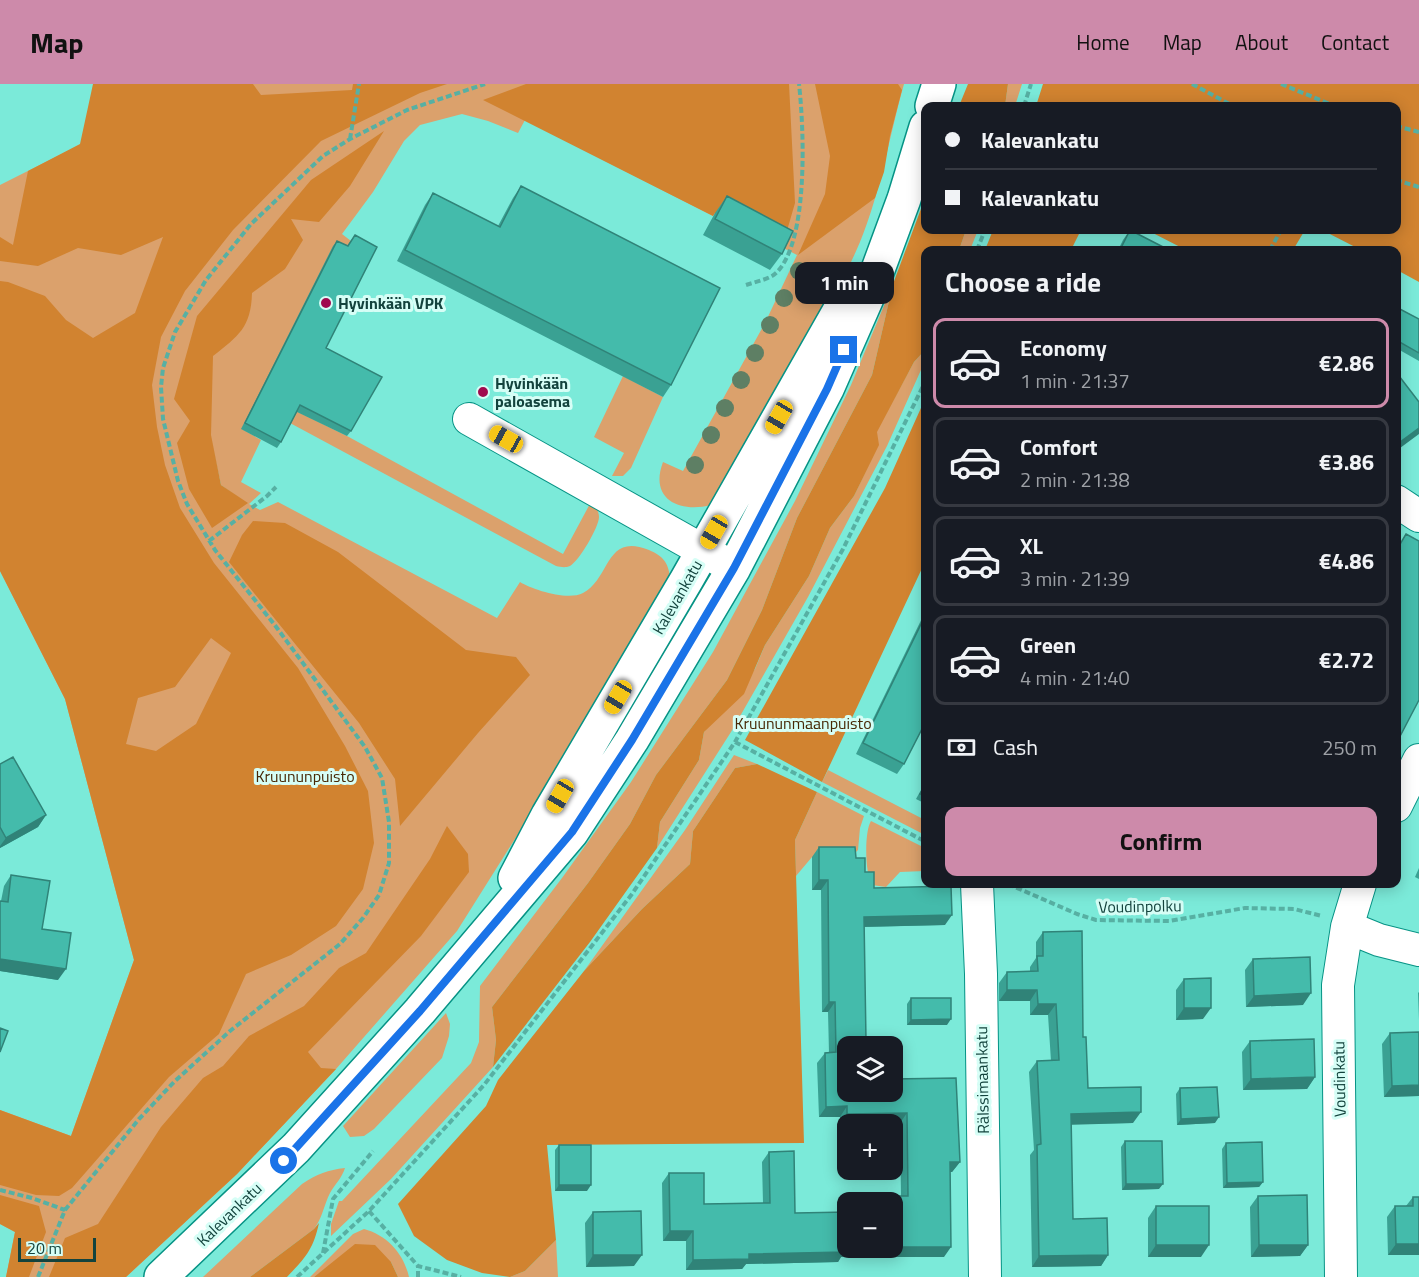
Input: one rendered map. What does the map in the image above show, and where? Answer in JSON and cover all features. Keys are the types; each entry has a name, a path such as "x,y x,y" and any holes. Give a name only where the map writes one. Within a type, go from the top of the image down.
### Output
{"main road":[{"path":"933,102 939,84"},
{"name":"Kalevankatu","path":"161,1277 296,1148 420,1011 572,832 637,732 734,568 827,389 870,291 904,199 921,144"},
{"name":"Kalevankatu","path":"485,933 548,816 904,199"}],"street":[{"path":"469,418 734,568"},
{"path":"1401,504 1419,516"},
{"path":"1401,796 1419,760"},
{"name":"Rälssimaankatu","path":"977,888 981,974 985,1277"},
{"name":"Voudinkatu","path":"1341,1277 1338,985 1347,927 1359,888"},
{"path":"1347,927 1379,940 1419,950"}],"path":[{"path":"350,140 359,84"},
{"path":"38,1277 65,1210 109,1154 175,1081 230,1031 340,944 363,918 379,895 389,863 389,822 382,778 365,747 209,541 187,504 178,481 163,419 161,387 163,368 172,341 186,312 206,280 251,224 323,156 407,110 485,84"},
{"path":"746,285 775,274 791,252 803,169 799,84"},
{"path":"1025,102 1031,84"},
{"path":"1192,84 1226,102"},
{"path":"1281,84 1325,102"},
{"path":"1401,127 1419,132"},
{"path":"1401,182 1419,187"},
{"path":"297,1277 369,1211 484,1085 632,894 735,742 843,549 921,390"},
{"path":"209,541 276,488"},
{"path":"735,742 921,839"},
{"name":"Voudinpolku","path":"1017,888 1096,921 1169,921 1245,908 1294,909 1333,919 1347,927"},
{"path":"323,1254 333,1199 373,1150"},
{"path":"0,1190 65,1210"},
{"path":"369,1211 418,1266 461,1277"},
{"path":"418,1266 418,1277"}],"green space":[{"path":"93,84 253,84 261,95 352,90 353,84 447,84 420,93 321,141 233,230 185,291 161,337 152,385 157,427 165,465 180,508 214,563 298,668 345,746 368,791 374,843 363,889 336,926 291,955 246,974 219,1034 169,1077 72,1188 59,1196 36,1195 0,1185 0,1110 71,1136 134,960 65,699 0,571 0,281 45,296 66,320 93,338 135,313 163,237 121,255 78,248 38,266 0,261 0,237 13,245 28,171 80,144","holes":["211,638 231,653 196,724 156,751 126,744 138,698 175,687"]},
{"name":"Kruununpuisto","path":"126,84 904,84 874,203 860,242 844,276 790,376 711,505 699,507 678,505 664,494 660,485 663,462 683,471 765,323 797,255 715,213 713,216 525,120 518,133 462,114 420,125 404,141 373,192 342,234 351,241 242,429 261,440 241,482 261,493 249,504 260,510 278,502 497,618 520,582 560,595 583,593 592,586 616,552 624,547 635,546 658,555 666,563 670,577 525,823 457,931 336,1069 237,1174 126,1277 6,1277 15,1232 0,1224 0,1110 71,1136 134,960 65,699 0,571 0,185 141,114","holes":["212,444 221,485 239,498 195,475"]},
{"path":"526,84 789,84 795,203 782,248 715,213 713,216 483,100"},
{"path":"815,84 898,84 902,90 890,136 884,172 875,198 798,255 825,194 830,156"},
{"path":"968,84 1008,84 1006,102 961,102"},
{"path":"1008,84 1022,84 1016,102 1006,102"},
{"path":"1043,84 1419,84 1419,282 1401,272 1401,246 1353,246 1330,234 1401,234 1401,102 1037,102"},
{"path":"384,131 350,186 319,222 291,219 303,240 285,269 252,293 249,315 242,330 213,356 211,435 221,485 248,503 212,528 189,489 177,443 190,421 174,399 197,316 311,180"},
{"path":"921,209 921,234 965,234 960,246 921,246 921,354 914,362 877,432 879,445 854,496 830,528 809,576 765,645 744,694 704,732 699,760 660,822 657,848 590,942 493,1067 496,1040 492,1007 588,883 630,824 656,775 727,680 762,610 797,518 872,375 893,284"},
{"path":"965,234 976,234 972,246 960,246"},
{"path":"991,234 1079,234 1073,246 987,246"},
{"path":"1155,234 1303,234 1295,246 1178,246"},
{"path":"893,284 872,375 797,518 762,610 727,680 656,775 630,824 588,883 492,1007 496,1040 493,1067 391,1179 331,1236 331,1224 339,1201 342,1201 471,1063 479,1042 480,986 631,782 713,652 795,501 851,385"},
{"path":"921,354 921,370 887,446 808,597 731,732 657,848 660,822 699,760 704,732 755,669 765,645 809,576 830,528 854,496 878,445 876,432 914,362"},
{"path":"623,376 663,397 631,468 623,476 612,476 624,453 594,437"},
{"name":"Kruununmaanpuisto","path":"921,408 921,571 822,782 745,740 885,488"},
{"path":"296,411 347,436 563,554 592,500 599,515 596,528 574,563 566,567 556,566 290,423"},
{"path":"253,521 285,523 338,552 466,650 516,657 530,675 400,826 395,779 359,723 229,562 242,535"},
{"path":"734,755 757,764 735,768 693,831 690,864 642,909 584,971 685,830"},
{"path":"757,764 817,792 795,840 804,1143 547,1145 556,1240 525,1271 510,1277 482,1273 447,1260 414,1236 398,1204 486,1106 498,1080 584,971 642,909 690,864 693,831 735,768"},
{"path":"828,770 921,818 921,833 822,782"},
{"path":"817,792 864,816 860,828 858,850 853,855 812,857 796,876 795,840"},
{"path":"871,821 921,846 921,871 900,872 886,887 872,885 866,853"},
{"path":"447,826 468,854 469,872 421,936 308,1052 321,1068 336,1069 237,1174 126,1277 49,1277 65,1238 98,1224 161,1127 203,1078 223,1066 249,1036 304,1006 339,968 366,953 430,859"},
{"path":"446,1013 450,1024 449,1036 442,1058 374,1129 364,1136 350,1137 343,1126"},
{"path":"345,1168 330,1193 314,1229 250,1277 203,1277 302,1184 323,1173"},
{"path":"0,1195 39,1206 46,1232 29,1277 6,1277 15,1232 0,1224"},
{"path":"319,1223 308,1253 287,1277 250,1277 314,1229"},
{"path":"364,1229 380,1236 399,1253 409,1277 398,1277 391,1262 326,1268 314,1277 310,1277 353,1234"},
{"path":"556,1240 558,1277 510,1277 525,1271"},
{"path":"355,1244 375,1245 391,1262 398,1277 314,1277"}],"building":[{"path":"521,186 720,288 671,385 405,250 433,193 500,227"},
{"path":"727,196 793,231 782,254 715,219"},
{"path":"1128,234 1138,234 1161,246 1122,246"},
{"name":"Hyvinkään VPK","path":"355,235 377,247 326,348 382,377 351,431 300,405 281,442 245,423 337,241 348,246"},
{"path":"1401,310 1419,319 1419,353 1401,343"},
{"path":"1401,379 1419,402 1419,428 1401,441"},
{"path":"1406,534 1419,541 1419,700 1401,734 1401,542"},
{"path":"921,624 921,731 904,764 863,743"},
{"path":"13,757 46,815 6,838 0,827 0,764"},
{"path":"819,847 855,847 856,858 865,858 865,872 874,872 874,888 951,888 952,915 864,917 866,1036 837,1036 837,1102 903,1102 903,1079 956,1078 960,1162 950,1162 951,1247 903,1247 903,1196 908,1196 907,1113 847,1114 847,1106 826,1107 825,1053 836,1052 835,1002 829,1002 828,880 819,880"},
{"path":"11,875 50,881 42,929 71,933 66,969 0,959 0,901 8,902"},
{"path":"1082,931 1083,1037 1086,1037 1088,1088 1141,1087 1141,1112 1071,1114 1073,1219 1107,1218 1108,1255 1039,1256 1037,1145 1041,1144 1037,1061 1059,1060 1056,1004 1038,1004 1037,990 1007,990 1007,972 1038,971 1037,956 1043,956 1043,932"},
{"path":"1310,957 1311,993 1254,996 1253,959"},
{"path":"1211,978 1211,1008 1184,1008 1184,979"},
{"path":"911,998 951,998 951,1019 911,1020"},
{"path":"0,1028 8,1031 0,1052"},
{"path":"1419,1032 1419,1085 1392,1086 1390,1033"},
{"path":"1314,1039 1315,1077 1251,1079 1250,1041"},
{"path":"1217,1087 1219,1117 1181,1119 1180,1088"},
{"path":"1125,1141 1162,1141 1163,1184 1126,1184"},
{"path":"1262,1142 1263,1182 1227,1183 1226,1143"},
{"path":"559,1145 591,1145 591,1185 559,1185"},
{"path":"794,1151 795,1213 837,1212 837,1252 749,1254 749,1259 693,1260 693,1231 670,1231 669,1173 704,1173 704,1204 770,1203 769,1152"},
{"path":"1307,1195 1308,1245 1259,1245 1258,1196"},
{"path":"1413,1197 1419,1197 1419,1244 1396,1244 1395,1206 1413,1206"},
{"path":"1156,1206 1209,1206 1209,1245 1156,1245"},
{"path":"641,1211 642,1255 593,1255 593,1212"}],"place":[{"name":"Hyvinkään VPK","path":"326,303"},
{"name":"Hyvinkään paloasema","path":"483,392"}],"route":[{"path":"284,1161 420,1011 572,832 632,740 734,568 827,389 844,350"}]}
